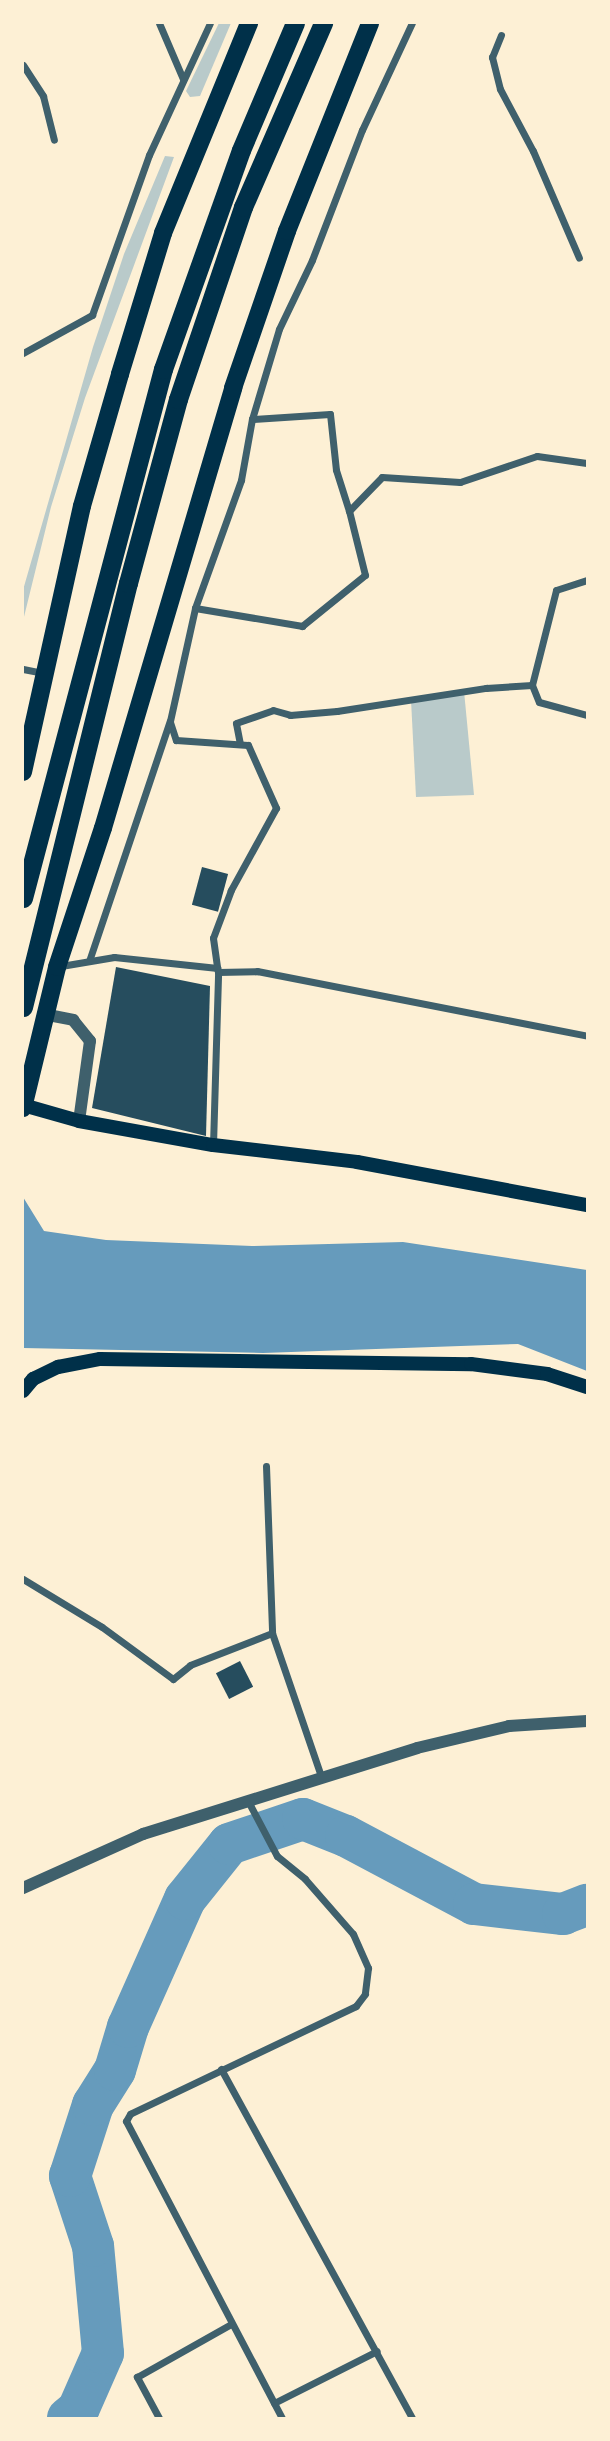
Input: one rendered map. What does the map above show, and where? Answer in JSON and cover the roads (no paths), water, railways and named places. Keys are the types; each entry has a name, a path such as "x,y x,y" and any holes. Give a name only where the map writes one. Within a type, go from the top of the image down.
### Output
{"highway":[{"path":"23,898 163,369 241,150 295,23"},
{"path":"23,1007 128,583 178,399 243,207 323,23"}],"main road":[{"path":"23,772 82,506 163,233 249,23"},
{"path":"370,23 258,312 43,1014 23,1106 79,1121 213,1145 356,1162 587,1205"},
{"path":"23,1391 33,1379 58,1367 100,1359 471,1364 547,1374 587,1387"}],"street":[{"path":"159,23 183,79"},
{"path":"23,353 92,315 149,155 210,23"},
{"path":"89,961 170,722 195,608 241,480 252,419 279,329 312,260 362,130 412,23"},
{"path":"501,36 492,57 500,89 533,151 579,258"},
{"path":"23,65 43,96 54,140"},
{"path":"195,608 302,626 365,575 336,470 330,414 252,419"},
{"path":"349,511 382,477 460,482 537,456 587,463"},
{"path":"587,580 556,590 532,685 539,702 587,715"},
{"path":"23,669 46,674"},
{"path":"240,744 236,723 273,710 290,715 337,711 486,688 532,685"},
{"path":"170,722 176,740 248,745 276,808 231,890 213,938 217,970 213,1145"},
{"path":"57,967 114,957 217,970 257,971 587,1036"},
{"path":"43,1014 73,1020 90,1041 79,1121"},
{"path":"266,1466 272,1633 321,1776"},
{"path":"23,1578 102,1627 173,1679 190,1665 272,1633"},
{"path":"23,1888 143,1834 249,1803 321,1776 509,1726 587,1721"},
{"path":"249,1803 277,1856 305,1879 353,1934 368,1968 365,1994 356,2006 130,2114 126,2121 282,2418"},
{"path":"221,2069 412,2418"},
{"path":"159,2418 137,2377 231,2324"},
{"path":"274,2403 377,2351"}],"water":[{"path":"23,1197 44,1231 106,1240 252,1246 403,1242 587,1270 587,1371 518,1344 263,1353 23,1348"}],"waterway":[{"path":"68,2418 78,2410 103,2353 93,2246 70,2176 93,2105 115,2070 128,2027 185,1899 229,1844 303,1819 346,1836 474,1904 563,1914 587,1905"}]}
